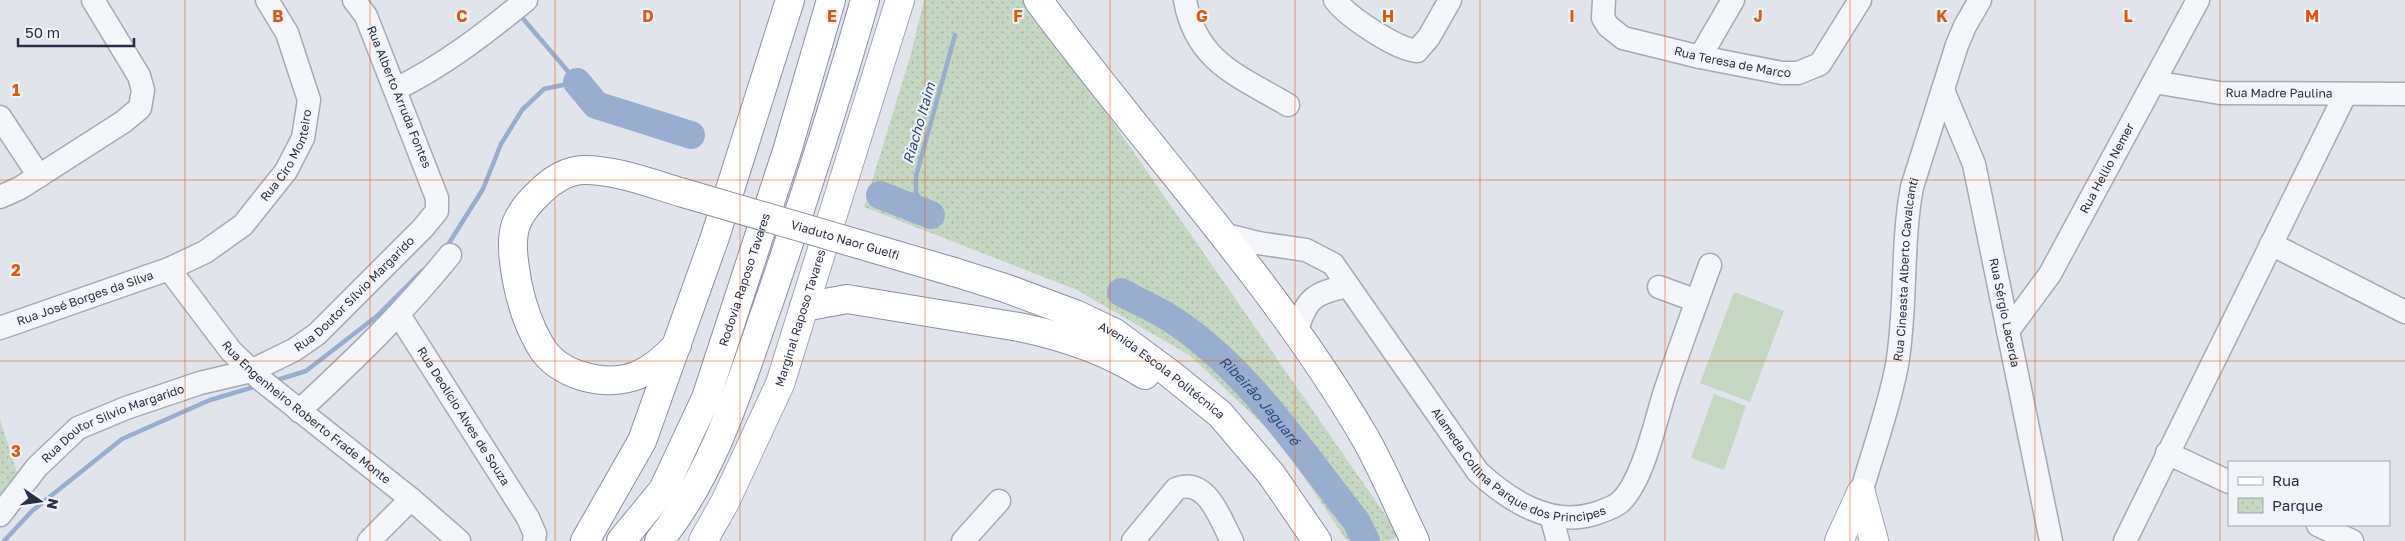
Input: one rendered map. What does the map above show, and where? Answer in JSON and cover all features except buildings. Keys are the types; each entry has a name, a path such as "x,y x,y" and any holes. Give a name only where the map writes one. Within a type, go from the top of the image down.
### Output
{"main road":[{"name":"Rodovia Raposo Tavares","path":"621,541 663,490 706,398 788,151 831,0"},
{"path":"660,541 675,522 718,442 787,250 836,102 865,0"},
{"name":"Marginal Raposo Tavares","path":"704,541 746,459 780,384 900,0"},
{"path":"1038,0 1222,234 1296,333 1364,436 1415,541"},
{"path":"585,541 642,441 715,238 783,8"},
{"name":"Viaduto Naor Guelfi","path":"678,344 668,354 638,375 609,381 583,376 559,365 540,346 520,298 512,256 516,225 530,201 552,179 582,170 616,174 954,272"},
{"name":"Avenida Escola Politécnica","path":"954,272 1054,306 1115,333 1193,391 1220,414 1271,474 1311,538"},
{"path":"804,307 847,299 922,310 1044,332 1114,356 1180,399 1220,414"},
{"path":"1860,493 1874,541"},
{"name":"Rua Cineasta Alberto Cavalcanti","path":"1839,541 1860,493"}],"street":[{"path":"0,197 38,176 123,122 140,108 143,90 139,76 93,0"},
{"name":"Rua Ciro Monteiro","path":"169,269 205,252 243,225 286,171 303,138 309,100 287,33 267,0"},
{"name":"Rua Alberto Arruda Fontes","path":"354,0 366,16 437,198"},
{"path":"396,90 474,41 526,0"},
{"path":"1185,0 1192,28 1208,53 1220,64 1288,105"},
{"path":"1336,0 1347,12 1382,36 1406,48 1417,51 1429,37 1450,0"},
{"path":"1700,57 1733,0"},
{"name":"Rua Teresa de Marco","path":"1604,11 1623,38 1700,57 1782,72 1798,73 1810,70 1820,64 1860,0"},
{"name":"Rua Cineasta Alberto Cavalcanti","path":"1860,493 1896,366 1902,315 1908,211 1912,187 1965,26 1980,0"},
{"name":"Rua Hellio Nemer","path":"2008,330 2050,274 2198,0"},
{"name":"Rua Madre Paulina","path":"2154,82 2220,93 2405,94"},
{"name":"Rua Sérgio Lacerda","path":"1943,90 1974,164 2050,541"},
{"path":"2125,541 2345,95"},
{"path":"0,117 38,176"},
{"name":"Rua Doutor Sílvio Margarido","path":"255,375 317,334 423,228 437,211 437,198"},
{"path":"1222,234 1258,243 1306,250 1333,264 1348,286 1322,292 1314,296 1301,315 1296,333"},
{"path":"2271,244 2405,312"},
{"path":"293,405 399,315 450,255"},
{"name":"Alameda Collina Parque dos Principes","path":"1348,286 1478,472 1503,494 1528,508 1551,516 1582,517 1604,511 1619,503 1631,488 1644,461 1666,387 1710,266"},
{"name":"Rua José Borges da Silva","path":"0,328 169,269"},
{"name":"Rua Engenheiro Roberto Frade Monte","path":"169,269 231,351 255,375 411,499 459,541"},
{"path":"1659,286 1697,301"},
{"name":"Rua Deolício Alves de Souza","path":"399,315 528,518 535,534 534,541"},
{"name":"Rua Doutor Silvio Margarido","path":"0,515 37,467 78,428 126,408 200,383 255,375"},
{"path":"2167,453 2228,482"},
{"path":"1133,541 1176,489 1184,486 1197,487 1212,504 1232,541"},
{"path":"369,541 411,499"},
{"path":"963,541 999,502"},
{"path":"1551,516 1558,541"},
{"path":"2320,526 2352,541"}],"green space":[{"path":"924,0 1028,0 1400,536 1389,541 1347,541 1278,439 1189,355 1077,290 864,207 911,54"},
{"path":"1734,292 1784,311 1750,402 1700,383"},
{"path":"1714,394 1746,406 1724,470 1691,458"},
{"path":"0,420 17,473 0,495"}],"waterway":[{"path":"446,248 483,189 501,144 522,110 544,89 577,82 519,14"},
{"name":"Riacho Itaim","path":"931,215 916,193 916,176 955,35"},
{"name":"Ribeirão Jaguaré","path":"577,82 596,105 691,135"},
{"name":"Ribeirão Jaguaré","path":"880,195 931,215"},
{"path":"274,381 306,371 377,316 422,271"},
{"name":"Ribeirão Jaguaré","path":"1121,292 1165,315 1194,335 1246,383 1292,437 1356,521 1366,541"},
{"path":"4,541 32,511 122,439 210,400 257,386"}]}
